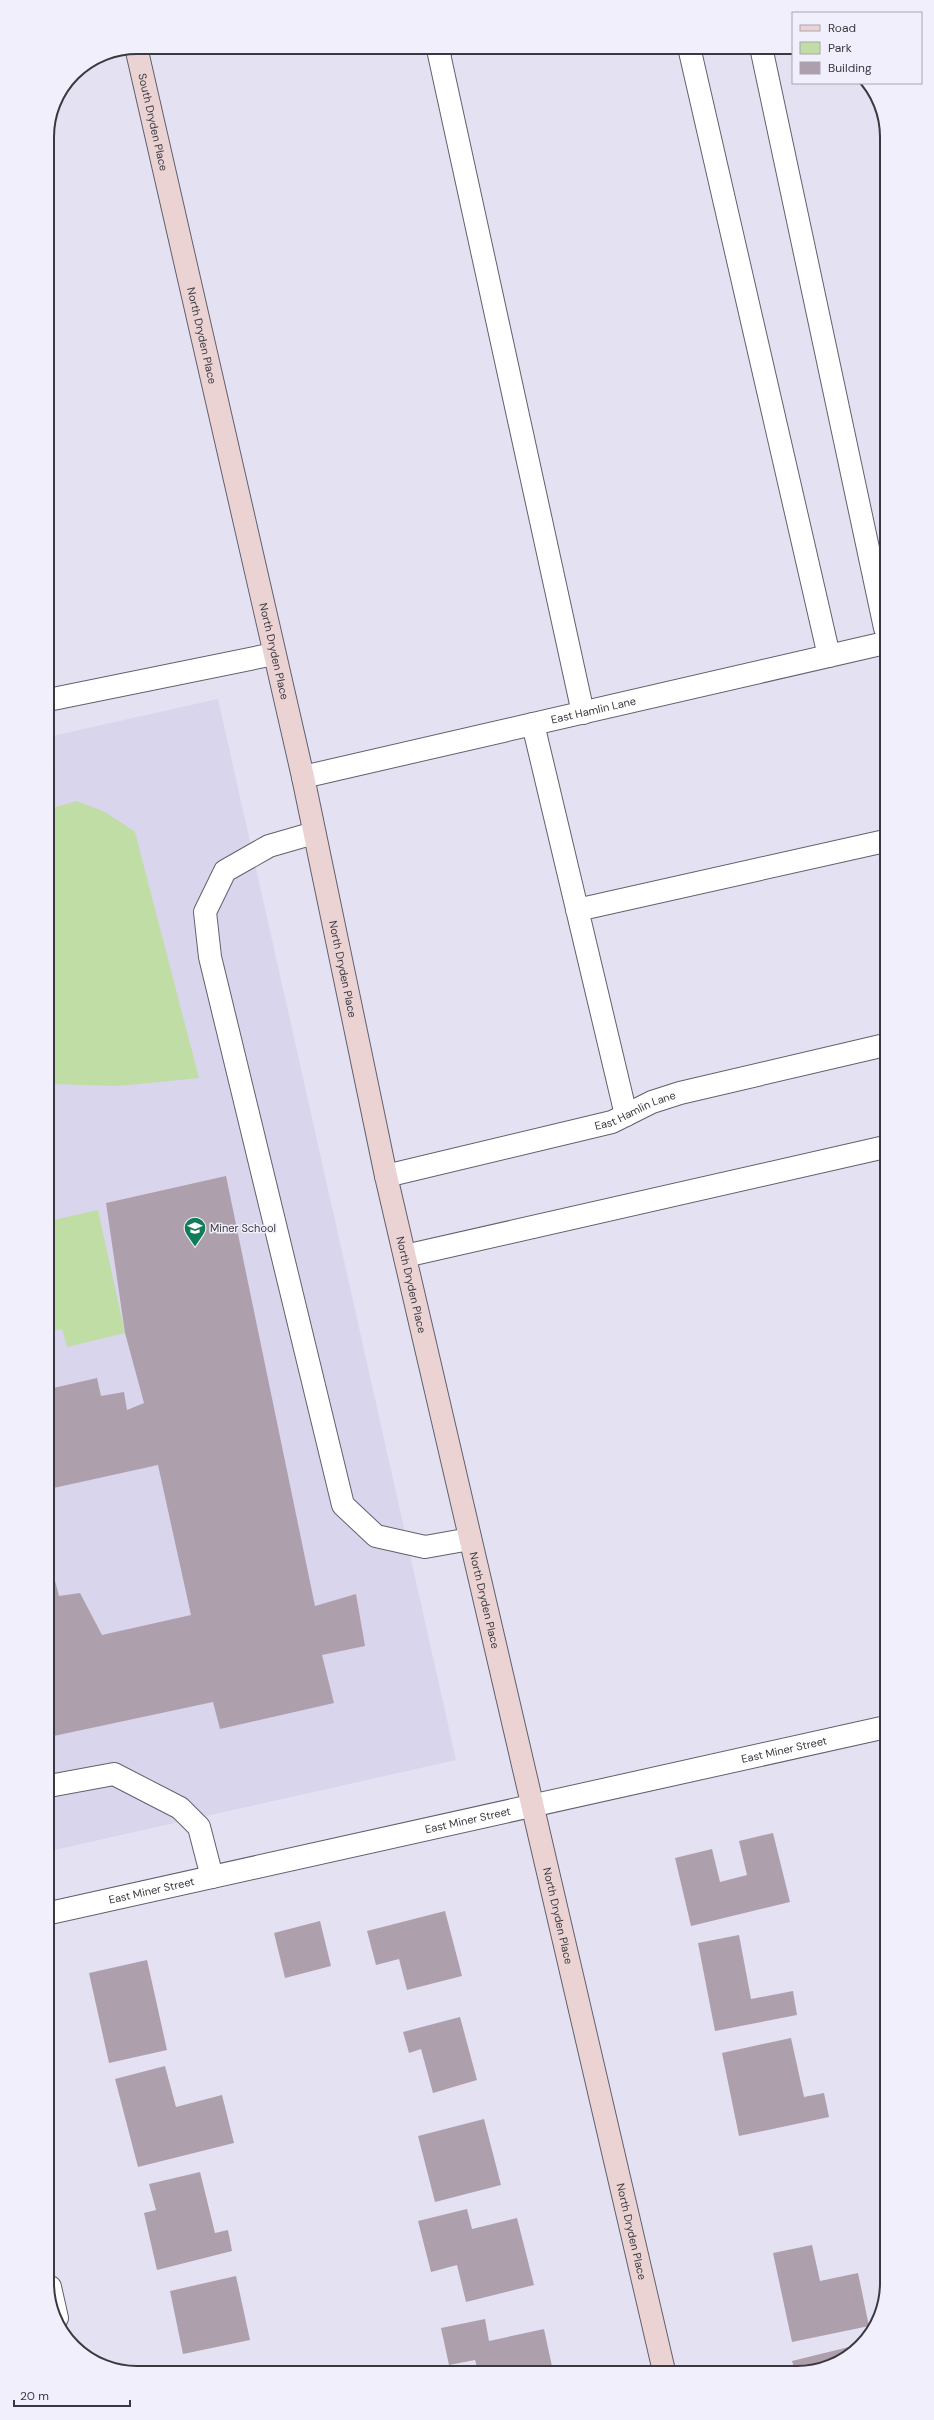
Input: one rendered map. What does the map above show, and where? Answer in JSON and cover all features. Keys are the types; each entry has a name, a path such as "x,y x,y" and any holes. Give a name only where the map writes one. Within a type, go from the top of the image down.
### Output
{"street":[{"name":"South Dryden Place","path":"138,54 171,197"},
{"path":"439,54 583,712"},
{"path":"691,54 828,656"},
{"path":"762,54 880,605"},
{"name":"North Dryden Place","path":"171,197 303,777 386,1176 663,2366"},
{"name":"East Hamlin Lane","path":"303,777 880,644"},
{"path":"54,699 274,654"},
{"path":"533,724 626,1115"},
{"path":"314,833 269,846 225,871 205,912 210,957 343,1505 376,1536 425,1547 470,1539"},
{"path":"577,910 880,842"},
{"name":"East Hamlin Lane","path":"386,1176 563,1135 612,1122 652,1102 680,1093 880,1046"},
{"path":"405,1256 880,1148"},
{"name":"East Miner Street","path":"54,1912 880,1728"},
{"path":"54,1785 114,1774 180,1808 199,1827 212,1877"}],"shaded area":[{"name":"Miner School","path":"218,699 456,1760 54,1850 54,736"}],"green space":[{"path":"77,801 105,812 135,832 199,1078 118,1086 54,1084 54,807"},
{"path":"98,1210 125,1333 67,1347 62,1329 54,1331 54,1220"}],"building":[{"path":"226,1176 315,1606 356,1594 365,1646 322,1655 334,1703 220,1729 213,1702 54,1736 54,1577 59,1596 80,1593 102,1635 191,1615 158,1465 54,1488 54,1388 97,1378 101,1396 124,1392 127,1410 144,1403 125,1333 106,1203"},
{"path":"773,1833 790,1902 691,1926 675,1858 712,1849 720,1882 747,1875 739,1841"},
{"path":"445,1911 462,1976 407,1990 399,1959 376,1965 367,1931"},
{"path":"320,1921 331,1966 285,1978 274,1933"},
{"path":"739,1935 751,1999 793,1991 797,2015 715,2031 698,1943"},
{"path":"147,1960 167,2050 109,2063 89,1973"},
{"path":"460,2017 477,2080 433,2093 421,2049 409,2053 403,2032"},
{"path":"791,2038 804,2097 824,2093 829,2117 739,2136 722,2053"},
{"path":"165,2066 176,2107 222,2095 234,2143 138,2167 115,2079"},
{"path":"484,2119 501,2185 435,2202 418,2136"},
{"path":"200,2172 215,2233 228,2230 232,2251 157,2270 144,2213 156,2210 149,2184"},
{"path":"467,2209 472,2229 517,2218 534,2285 466,2302 457,2265 431,2272 418,2221"},
{"path":"812,2245 820,2281 858,2273 868,2326 792,2342 773,2253"},
{"path":"236,2276 250,2340 183,2354 170,2291"},
{"path":"485,2319 489,2341 544,2329 552,2366 477,2366 475,2360 449,2365 441,2328"},
{"path":"851,2347 829,2360 819,2363 794,2366 792,2361"}],"place":[{"name":"Miner School","path":"195,1248"}]}
